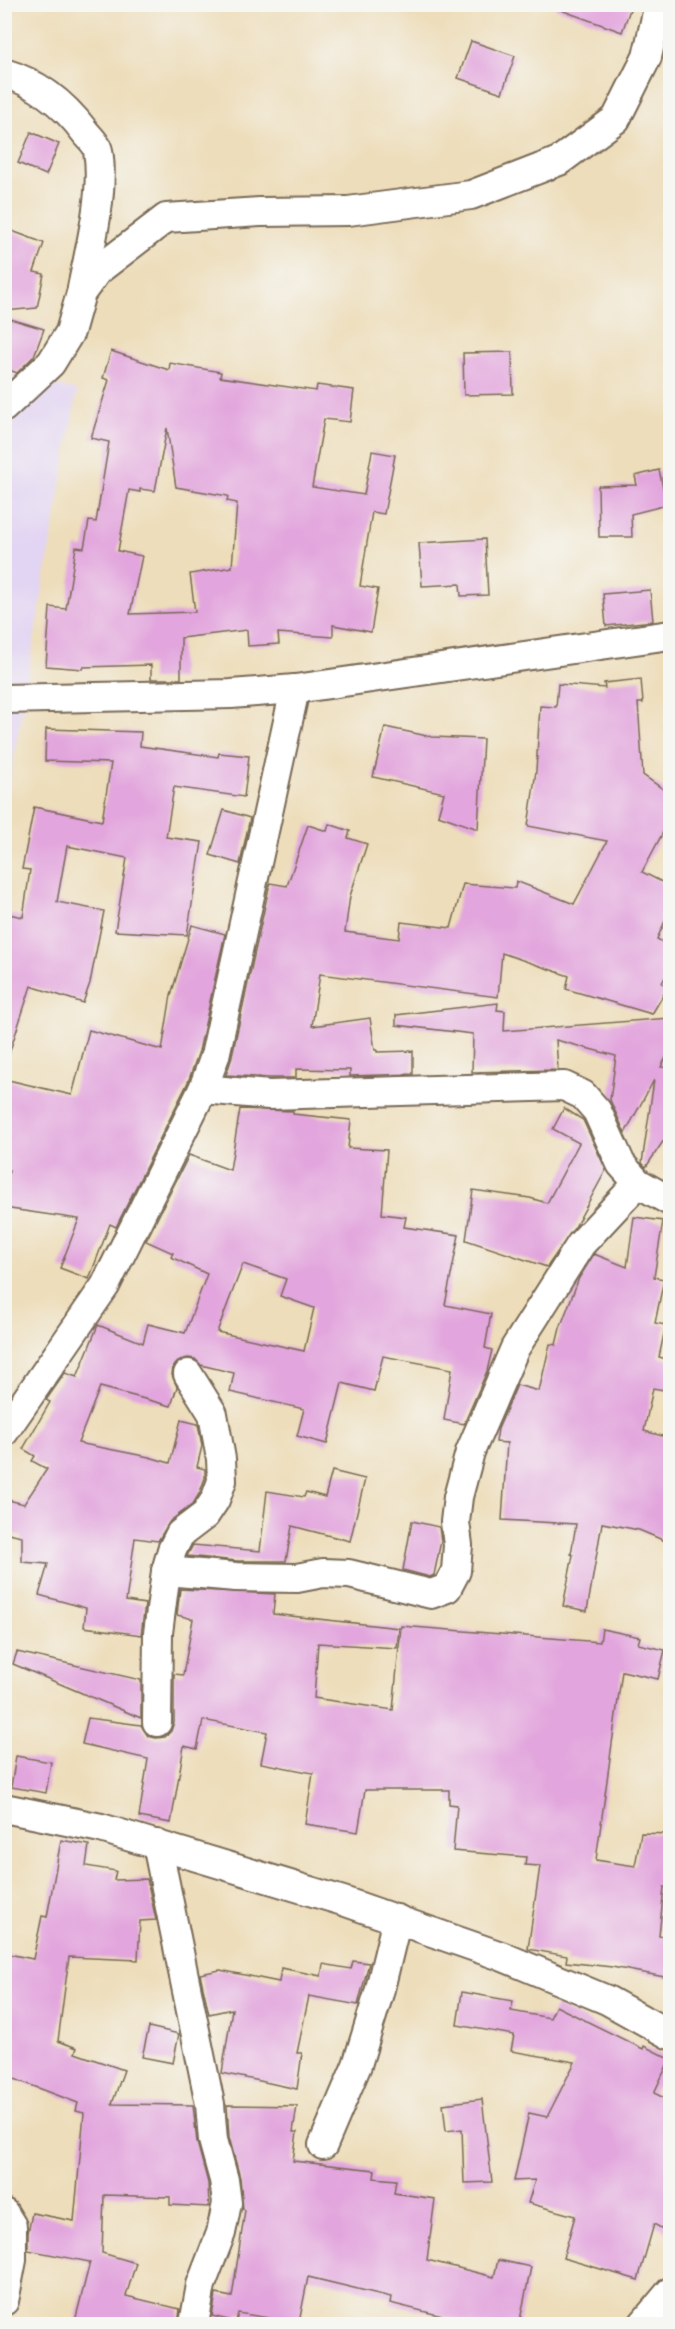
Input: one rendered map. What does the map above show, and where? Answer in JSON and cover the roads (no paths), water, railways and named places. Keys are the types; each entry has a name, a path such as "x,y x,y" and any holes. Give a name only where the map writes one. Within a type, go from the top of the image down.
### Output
{"street":[{"path":"81,293 97,271 166,218 260,212 348,210 471,195 559,161 616,119 647,57 659,4"},
{"path":"4,73 24,79 49,94 75,119 98,148 95,227 70,332 51,363 4,407"},
{"path":"4,699 231,694 295,689 670,635"},
{"path":"4,1432 105,1286 203,1089 214,1056 295,689"},
{"path":"203,1089 269,1095 564,1086 583,1095 597,1111 621,1164 638,1183 670,1200"},
{"path":"166,1571 236,1577 297,1578 323,1573 349,1574 431,1594 447,1588 456,1571 458,1545 455,1522 458,1497 470,1452 515,1348 581,1244 638,1183"},
{"path":"157,1722 158,1633 166,1571 180,1534 205,1515 215,1500 222,1481 221,1459 213,1414 188,1374"},
{"path":"4,1808 101,1828 397,1919 501,1956 665,2027"},
{"path":"157,1844 210,2104 213,2140 224,2180 227,2203 221,2233 201,2285 194,2325"},
{"path":"323,2145 357,2066 379,1993 397,1919"},
{"path":"4,2213 12,2226 12,2260 4,2301"},
{"path":"643,2325 670,2292"}]}
